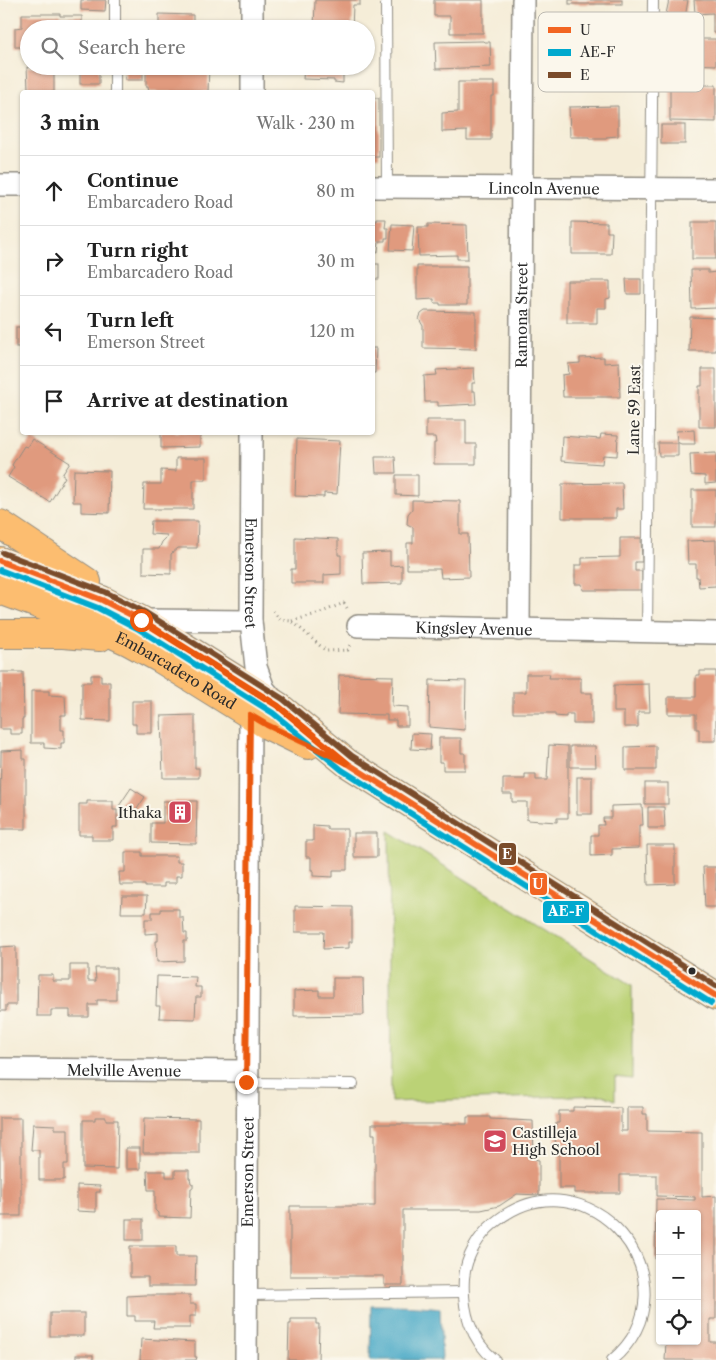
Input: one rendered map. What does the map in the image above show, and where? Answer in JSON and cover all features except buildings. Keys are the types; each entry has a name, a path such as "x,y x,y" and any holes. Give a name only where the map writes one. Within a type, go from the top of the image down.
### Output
{"main road":[{"path":"0,524 135,630"},
{"name":"Embarcadero Road","path":"0,561 102,600 135,630 161,659 267,725 347,763 716,996"},
{"name":"Embarcadero Road","path":"0,590 91,624 135,630 278,706 347,763"},
{"path":"0,634 63,634 135,630"}],"street":[{"path":"252,0 252,20"},
{"name":"Ramona Street","path":"519,630 523,0"},
{"path":"252,75 252,90"},
{"path":"0,185 20,185"},
{"name":"Lincoln Avenue","path":"380,187 716,189"},
{"name":"Emerson Street","path":"252,435 251,621 256,666 264,689 278,706"},
{"path":"135,630 251,621"},
{"name":"Kingsley Avenue","path":"358,626 716,633"},
{"name":"Emerson Street","path":"246,1360 246,1076 250,715"},
{"name":"Melville Avenue","path":"0,1069 246,1076"}],"lane":[{"path":"115,0 115,20"},
{"path":"380,187 386,0"},
{"path":"115,75 115,90"},
{"name":"Lane 59 East","path":"647,633 653,92"},
{"path":"246,1076 353,1084"},
{"path":"495,1360 479,1343 470,1327 465,1310 464,1275 469,1257 477,1242 502,1216 535,1202 552,1200 570,1202 587,1207 603,1215 617,1226 637,1255 642,1272 643,1308 638,1325 630,1341 612,1360"},
{"path":"246,1294 463,1292"}],"path":[{"path":"268,605 280,620 292,622 344,603 358,626 348,650 326,651 292,622"}],"green space":[{"path":"389,831 632,985 632,1079 615,1077 615,1100 603,1095 391,1102"}],"water":[{"path":"371,1305 440,1308 442,1360 370,1360"}],"transit line":[{"name":"E","path":"3,553 105,592 146,613 283,699 352,756 716,986"},
{"name":"U","path":"0,561 102,600 141,620 278,706 347,763 716,996"},
{"name":"AE-F","path":"0,570 98,608 137,628 273,713 342,770 711,1003"}],"place":[{"name":"Ithaka","path":"180,812"},
{"name":"Castilleja High School","path":"495,1141"}],"route":[{"path":"141,620 278,706 347,763 250,715 246,1082"}]}
